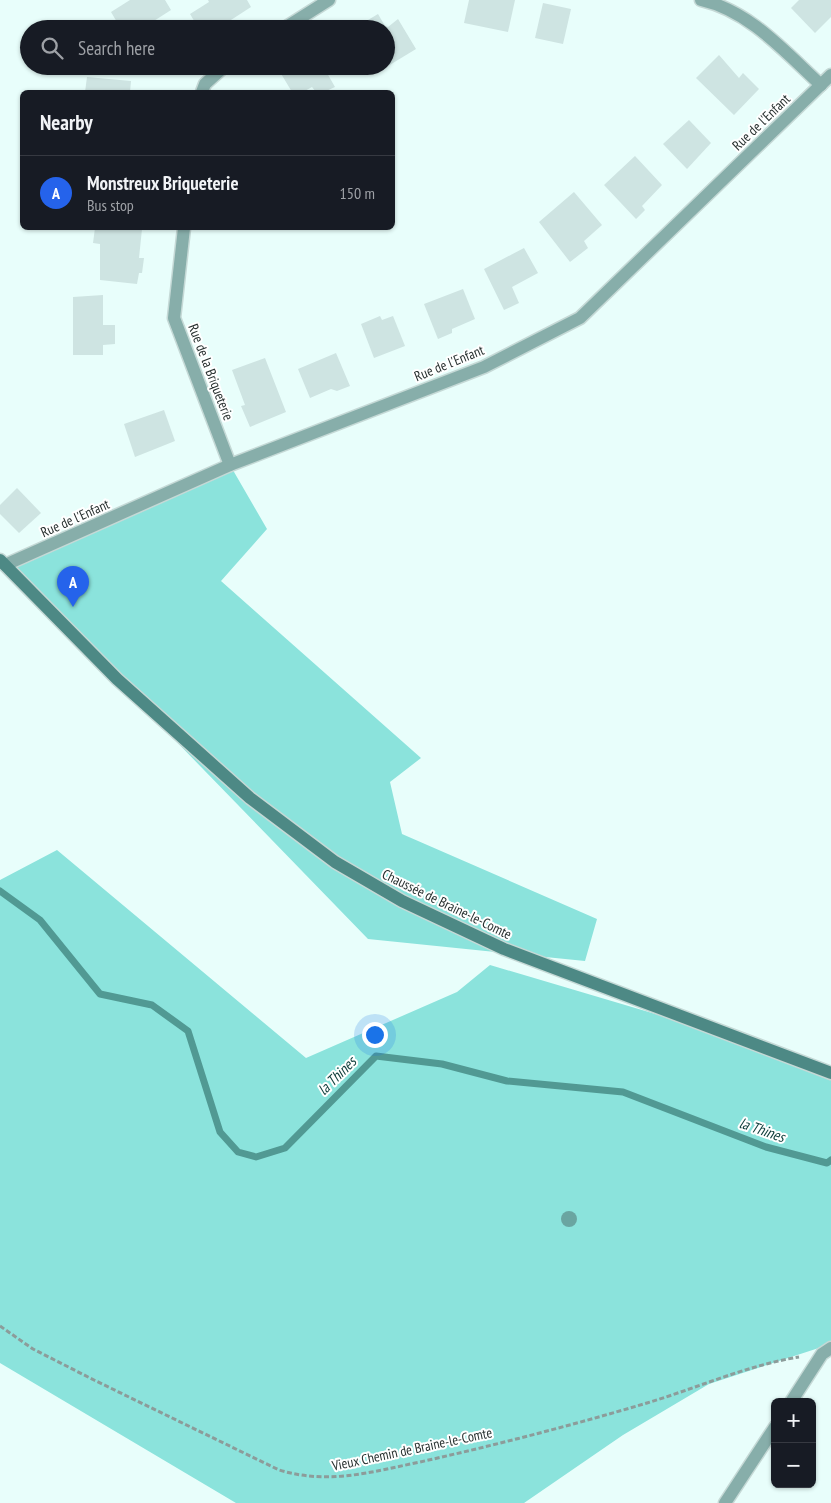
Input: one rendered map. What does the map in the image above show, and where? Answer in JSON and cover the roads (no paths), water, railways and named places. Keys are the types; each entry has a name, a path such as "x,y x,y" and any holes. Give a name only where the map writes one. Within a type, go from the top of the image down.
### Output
{"main road":[{"name":"Chaussée de Braine-le-Comte","path":"2,562 117,679 250,798 335,862 402,901 504,949 831,1073"}],"street":[{"path":"297,20 329,0"},
{"path":"701,0 716,3 748,19 821,84"},
{"path":"203,90 205,84 215,75"},
{"name":"Rue de l'Enfant","path":"2,562 230,465 484,367 580,318 831,75"},
{"name":"Rue de la Briqueterie","path":"184,230 174,318 230,465"},
{"path":"794,1398 826,1351"},
{"path":"725,1503 771,1433"}],"waterway":[{"name":"la Thines","path":"0,891 40,920 100,994 152,1005 188,1031 220,1132 238,1152 256,1157 285,1148 376,1056 442,1064 507,1081 623,1092 766,1147 827,1163 831,1160"}],"place":[{"name":"Monstreux Briqueterie","path":"73,607"}]}
